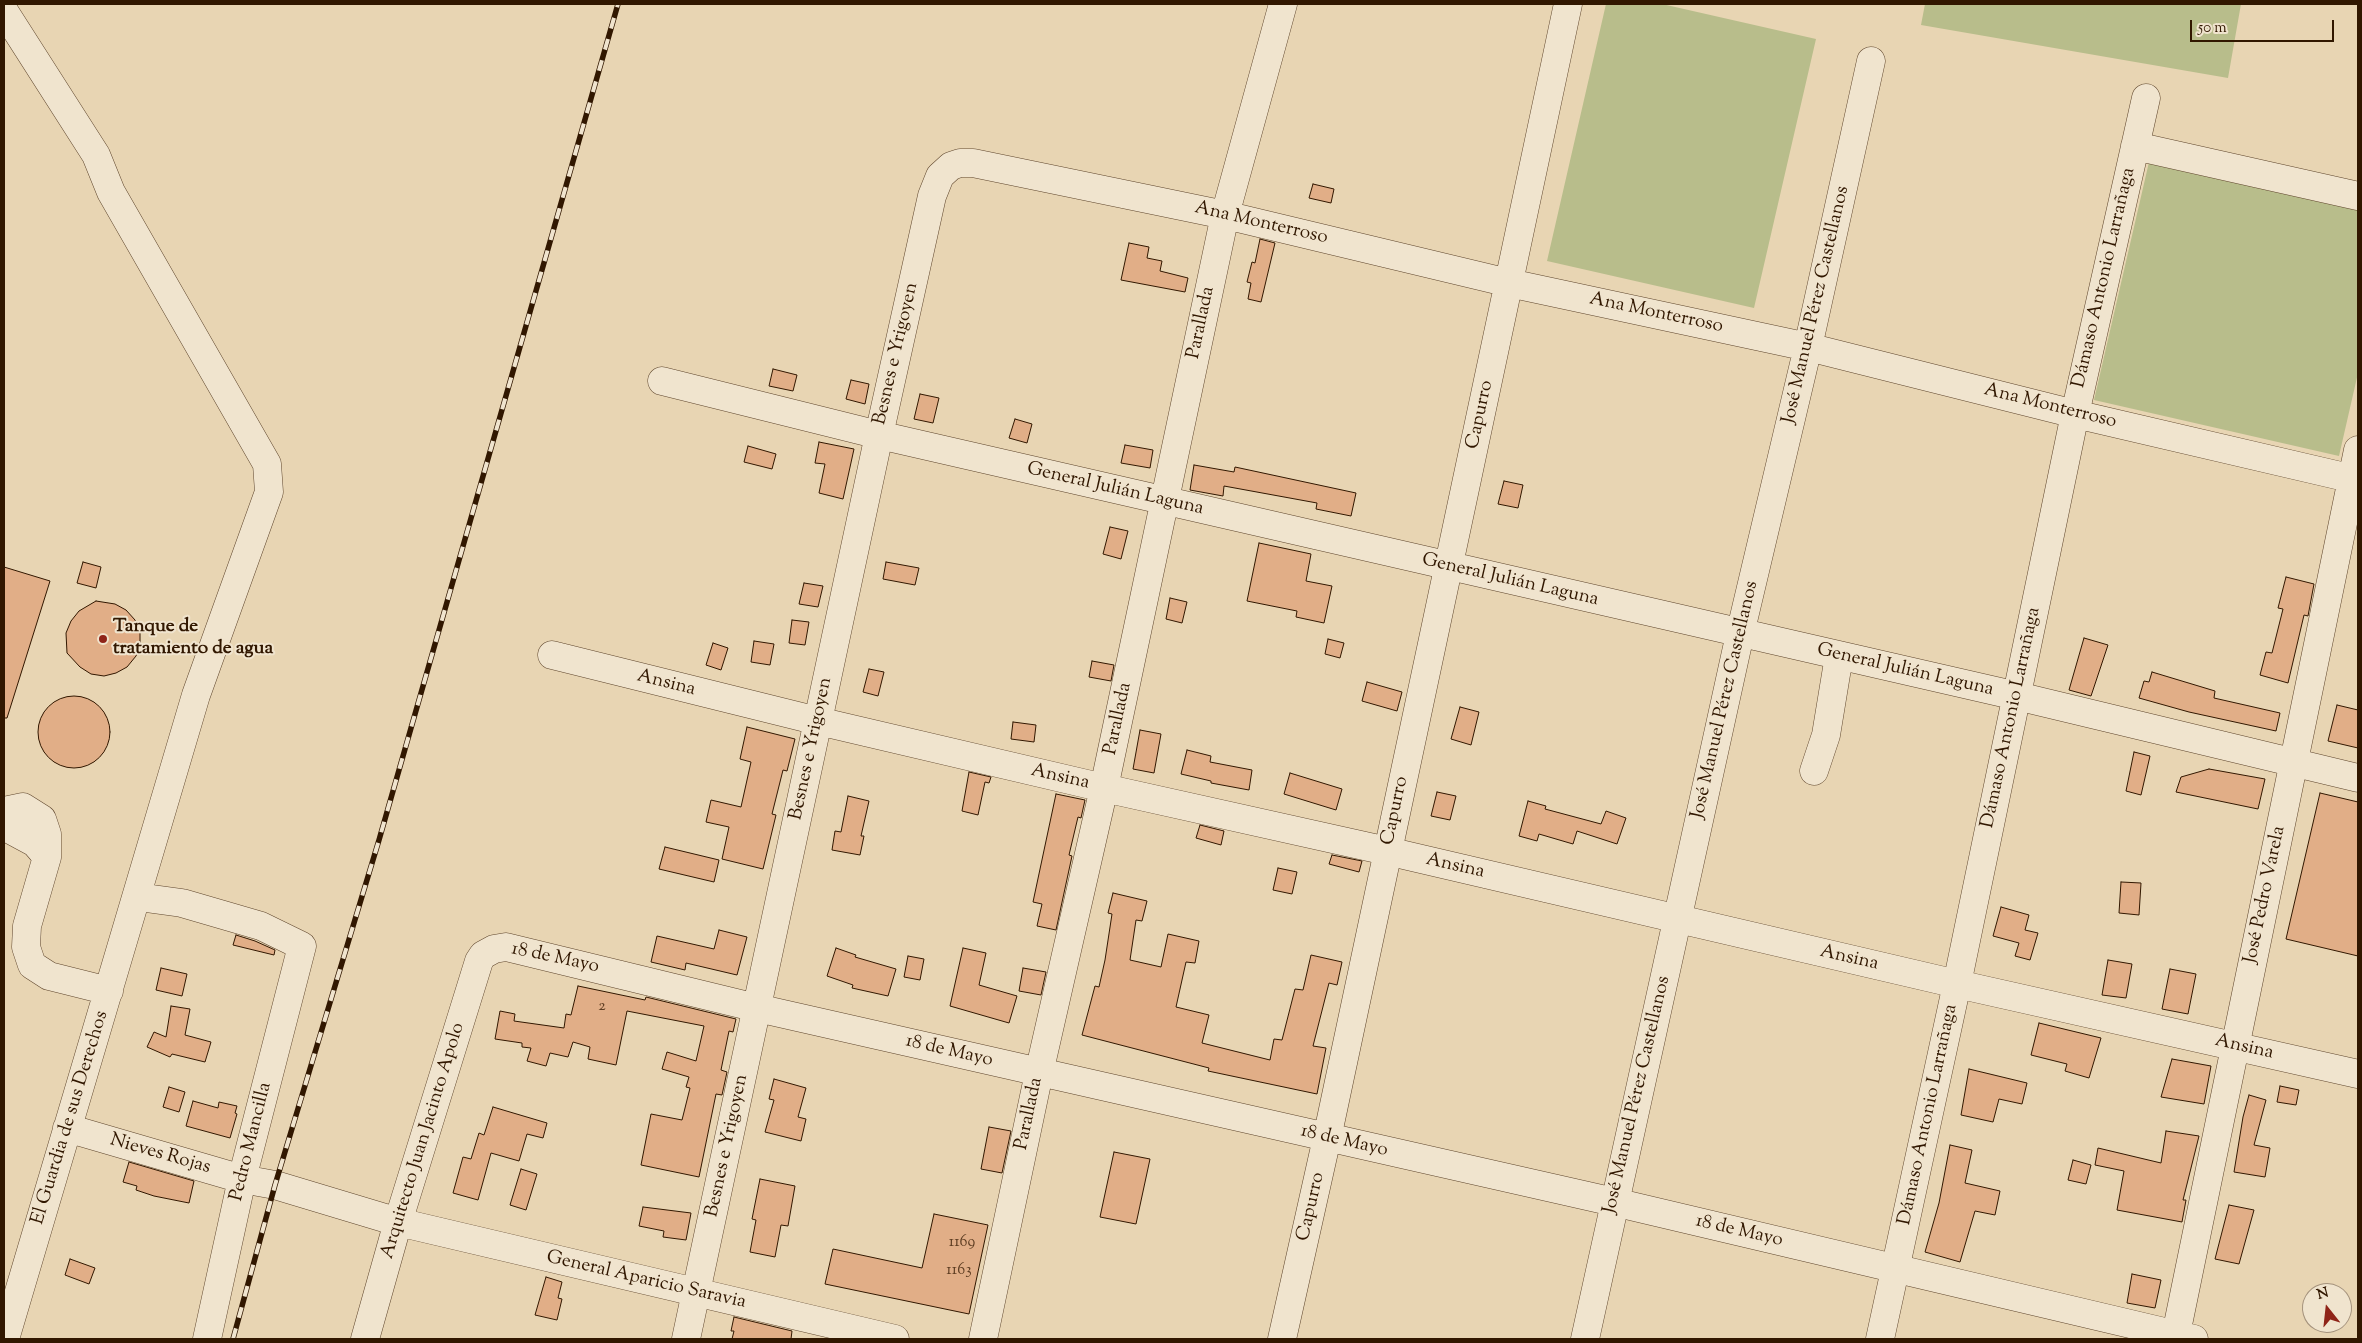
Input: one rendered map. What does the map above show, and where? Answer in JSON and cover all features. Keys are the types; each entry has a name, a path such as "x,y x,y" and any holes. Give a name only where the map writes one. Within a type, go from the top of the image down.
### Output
{"street":[{"name":"Parallada","path":"983,1339 1039,1073 1104,788 1225,215 1283,4"},
{"name":"Capurro","path":"1282,1339 1327,1138 1568,4"},
{"name":"El Guardia de sus Derechos","path":"4,11 96,155 111,192 267,464 269,492 196,695 138,897 5,1339"},
{"name":"José Manuel Pérez Castellanos","path":"1585,1339 1740,634 1808,347 1871,61"},
{"name":"Dámaso Antonio Larrañaga","path":"1880,1339 1957,984 2075,414 2146,98"},
{"path":"2135,146 2358,196"},
{"name":"Ana Monterroso","path":"951,166 960,163 973,164 1225,215 1509,283 1808,347 2075,414 2355,480"},
{"name":"Besnes e Yrigoyen","path":"686,1339 879,435 934,191 940,176 951,166"},
{"name":"General Julián Laguna","path":"662,381 879,435 2017,696 2358,778"},
{"name":"José Pedro Varela","path":"2182,1338 2234,1045 2355,480 2358,450"},
{"name":"Ansina","path":"552,655 818,721 1104,788 1387,851 1957,984 2358,1074"},
{"path":"1814,770 1826,735 1839,656"},
{"path":"4,811 23,807 42,819 47,834 47,857 27,926 26,947 32,965 49,976 110,991"},
{"path":"4,818 9,829 35,843 47,857"},
{"name":"Pedro Mancilla","path":"138,897 182,903 261,926 302,946 242,1179 207,1339"},
{"name":"18 de Mayo","path":"494,949 519,949 756,1008 1614,1202 2182,1338"},
{"name":"Arquitecto Juan Jacinto Apolo","path":"365,1339 398,1222 474,973 483,956 494,949"},
{"name":"Nieves Rojas","path":"67,1128 242,1179 275,1185 398,1222"},
{"name":"General Aparicio Saravia","path":"398,1222 696,1294 895,1339"}],"green space":[{"path":"1606,4 1662,4 1816,39 1754,308 1547,261"},
{"path":"1925,4 2241,4 2228,78 1921,25"},
{"path":"2149,162 2358,209 2358,373 2339,456 2094,400"}],"building":[{"path":"1313,184 1334,189 1331,203 1309,198"},
{"path":"1260,239 1275,243 1261,302 1248,299 1251,283 1247,282 1252,262 1255,263"},
{"path":"1129,243 1149,247 1147,258 1162,261 1160,271 1188,278 1185,292 1121,280"},
{"path":"773,369 797,375 793,391 769,386"},
{"path":"851,380 869,384 865,404 846,399"},
{"path":"920,394 939,398 933,423 914,419"},
{"path":"1015,419 1032,424 1027,443 1009,438"},
{"path":"819,442 854,449 843,499 819,493 825,464 815,463"},
{"path":"1125,445 1153,450 1150,468 1121,463"},
{"path":"748,446 776,454 772,469 744,462"},
{"path":"1194,465 1234,472 1235,467 1356,493 1351,516 1316,509 1317,503 1224,486 1223,496 1190,490"},
{"path":"1504,481 1523,485 1518,508 1498,504"},
{"path":"1110,527 1128,531 1121,559 1103,554"},
{"path":"1259,543 1311,554 1306,581 1332,586 1324,623 1296,617 1297,611 1247,601"},
{"path":"83,562 101,567 96,588 77,583"},
{"path":"886,562 919,568 915,585 883,579"},
{"path":"4,567 50,581 7,718 4,718"},
{"path":"2286,577 2314,584 2308,616 2304,615 2288,683 2260,675 2266,652 2272,653 2283,609 2278,608"},
{"path":"804,583 823,586 818,607 799,604"},
{"path":"1170,598 1187,602 1182,623 1166,619"},
{"name":"Tanque de tratamiento de agua","path":"96,601 115,604 126,610 135,620 140,631 140,644 136,656 127,667 116,673 104,676 91,674 80,667 67,653 66,633 71,621 79,611"},
{"path":"792,620 809,622 805,645 789,643"},
{"path":"2084,638 2108,645 2091,696 2069,690"},
{"path":"1328,639 1344,643 1340,658 1325,654"},
{"path":"754,641 774,644 770,665 751,662"},
{"path":"713,643 728,648 721,670 706,665"},
{"path":"1092,661 1114,665 1111,681 1089,677"},
{"path":"869,669 884,672 878,696 863,692"},
{"path":"2152,672 2215,691 2214,698 2280,713 2276,731 2189,712 2139,698 2144,681 2149,682"},
{"path":"1367,682 1402,692 1397,711 1362,701"},
{"name":"Tanque de tratamiento de agua","path":"74,696 94,702 104,712 110,732 104,752 94,762 74,768 54,762 44,752 38,732 44,712 54,702"},
{"path":"2337,705 2358,710 2358,748 2328,741"},
{"path":"1460,707 1479,712 1471,745 1451,739"},
{"path":"1013,722 1036,725 1034,742 1011,739"},
{"path":"747,727 795,739 787,771 783,770 772,814 776,815 763,869 722,859 729,827 706,822 711,800 741,807 751,762 740,759"},
{"path":"1140,730 1161,734 1154,773 1133,769"},
{"path":"1187,750 1211,756 1210,762 1252,770 1249,790 1211,783 1211,781 1181,774"},
{"path":"2134,752 2150,756 2141,795 2126,791"},
{"path":"2209,769 2265,779 2258,809 2176,792 2181,777"},
{"path":"969,772 991,777 989,783 985,782 978,815 962,811"},
{"path":"1290,773 1342,789 1336,810 1284,794"},
{"path":"1437,792 1456,796 1450,820 1431,816"},
{"path":"2320,793 2358,802 2358,956 2286,939"},
{"path":"1056,794 1085,800 1081,818 1078,817 1069,855 1072,856 1056,930 1037,926 1042,904 1033,902"},
{"path":"848,796 869,801 861,836 864,836 860,855 832,850 835,831 841,832"},
{"path":"1528,801 1546,806 1545,809 1601,824 1606,811 1626,818 1617,844 1577,831 1573,844 1539,834 1537,841 1519,836"},
{"path":"1200,825 1224,831 1221,845 1196,838"},
{"path":"665,847 719,860 714,882 659,869"},
{"path":"1332,855 1362,861 1359,872 1329,864"},
{"path":"1278,868 1297,872 1292,894 1273,890"},
{"path":"2121,882 2141,883 2139,915 2119,913"},
{"path":"1113,893 1147,901 1142,921 1136,920 1130,960 1161,967 1168,934 1199,941 1195,963 1186,962 1176,1007 1209,1015 1202,1043 1270,1060 1274,1039 1282,1040 1295,989 1303,990 1311,955 1342,962 1337,985 1329,983 1313,1046 1326,1048 1317,1094 1208,1071 1209,1068 1082,1035 1095,986 1099,987 1105,960 1112,914 1108,913"},
{"path":"2001,907 2029,915 2025,930 2038,933 2030,960 2015,956 2019,943 1993,936"},
{"path":"719,930 747,937 737,975 686,963 685,970 651,962 657,936 714,949"},
{"path":"236,935 275,950 274,955 233,945"},
{"path":"836,948 856,955 855,957 896,969 888,996 852,988 853,985 827,976"},
{"path":"963,948 986,953 979,985 1017,996 1009,1023 950,1006"},
{"path":"908,956 924,959 920,980 904,977"},
{"path":"2108,960 2132,964 2126,998 2102,995"},
{"path":"161,968 187,974 182,996 156,990"},
{"path":"1023,968 1046,972 1041,995 1019,991"},
{"path":"2170,969 2196,974 2188,1014 2162,1009"},
{"path":"578,986 645,1000 646,997 736,1019 733,1032 729,1031 721,1070 727,1072 722,1095 716,1094 699,1177 641,1165 651,1114 682,1120 690,1088 686,1087 689,1077 662,1069 667,1052 696,1061 704,1026 627,1011 616,1065 588,1059 590,1047 573,1042 568,1057 550,1053 546,1066 527,1061 531,1048 522,1047 522,1043 495,1039 500,1011 515,1014 514,1021 564,1028 566,1014 571,1015"},
{"path":"171,1006 190,1009 185,1035 211,1042 205,1062 172,1054 170,1057 147,1047 154,1032 166,1037"},
{"path":"2039,1023 2101,1038 2089,1078 2065,1071 2067,1064 2031,1055"},
{"path":"2172,1059 2211,1066 2204,1104 2161,1097"},
{"path":"1969,1069 2027,1083 2022,1104 1999,1099 1993,1122 1961,1115"},
{"path":"774,1079 806,1088 798,1117 806,1119 801,1141 765,1132 774,1100 769,1099"},
{"path":"2280,1086 2299,1090 2296,1105 2277,1102"},
{"path":"169,1087 185,1092 179,1112 163,1107"},
{"path":"2249,1095 2266,1100 2254,1145 2270,1148 2265,1177 2234,1172 2243,1117"},
{"path":"193,1101 218,1108 219,1102 237,1106 235,1113 237,1114 230,1138 186,1126"},
{"path":"493,1107 547,1123 543,1138 527,1134 519,1161 491,1153 478,1200 453,1193 463,1157 471,1159 479,1133 484,1135"},
{"path":"989,1127 1011,1131 1002,1173 981,1169"},
{"path":"2166,1131 2199,1136 2183,1200 2186,1200 2182,1222 2117,1210 2124,1171 2095,1165 2098,1148 2161,1163"},
{"path":"1950,1145 1972,1150 1965,1183 2000,1191 1995,1215 1975,1211 1960,1262 1925,1252 1939,1203"},
{"path":"1114,1152 1150,1159 1136,1224 1100,1217"},
{"path":"2073,1160 2091,1165 2086,1184 2068,1180"},
{"path":"129,1162 194,1181 189,1203 154,1196 136,1190 137,1186 123,1182"},
{"path":"521,1169 537,1174 526,1210 510,1205"},
{"path":"760,1179 795,1186 788,1226 781,1225 775,1257 750,1252 756,1220 752,1219"},
{"path":"2229,1205 2254,1210 2239,1264 2215,1259"},
{"path":"643,1207 691,1213 686,1240 663,1237 664,1231 639,1226"},
{"path":"934,1214 988,1225 969,1314 825,1284 833,1249 922,1268"},
{"path":"70,1259 95,1268 89,1284 65,1275"},
{"path":"2132,1274 2161,1280 2155,1308 2127,1303"},
{"path":"546,1277 562,1282 558,1298 562,1299 557,1320 535,1315"},
{"path":"734,1317 792,1331 791,1339 732,1339 734,1331 731,1331"}],"railway":[{"path":"233,1339 275,1185 379,840 618,4"}],"place":[{"name":"Tanque de tratamiento de agua","path":"103,639"}]}
